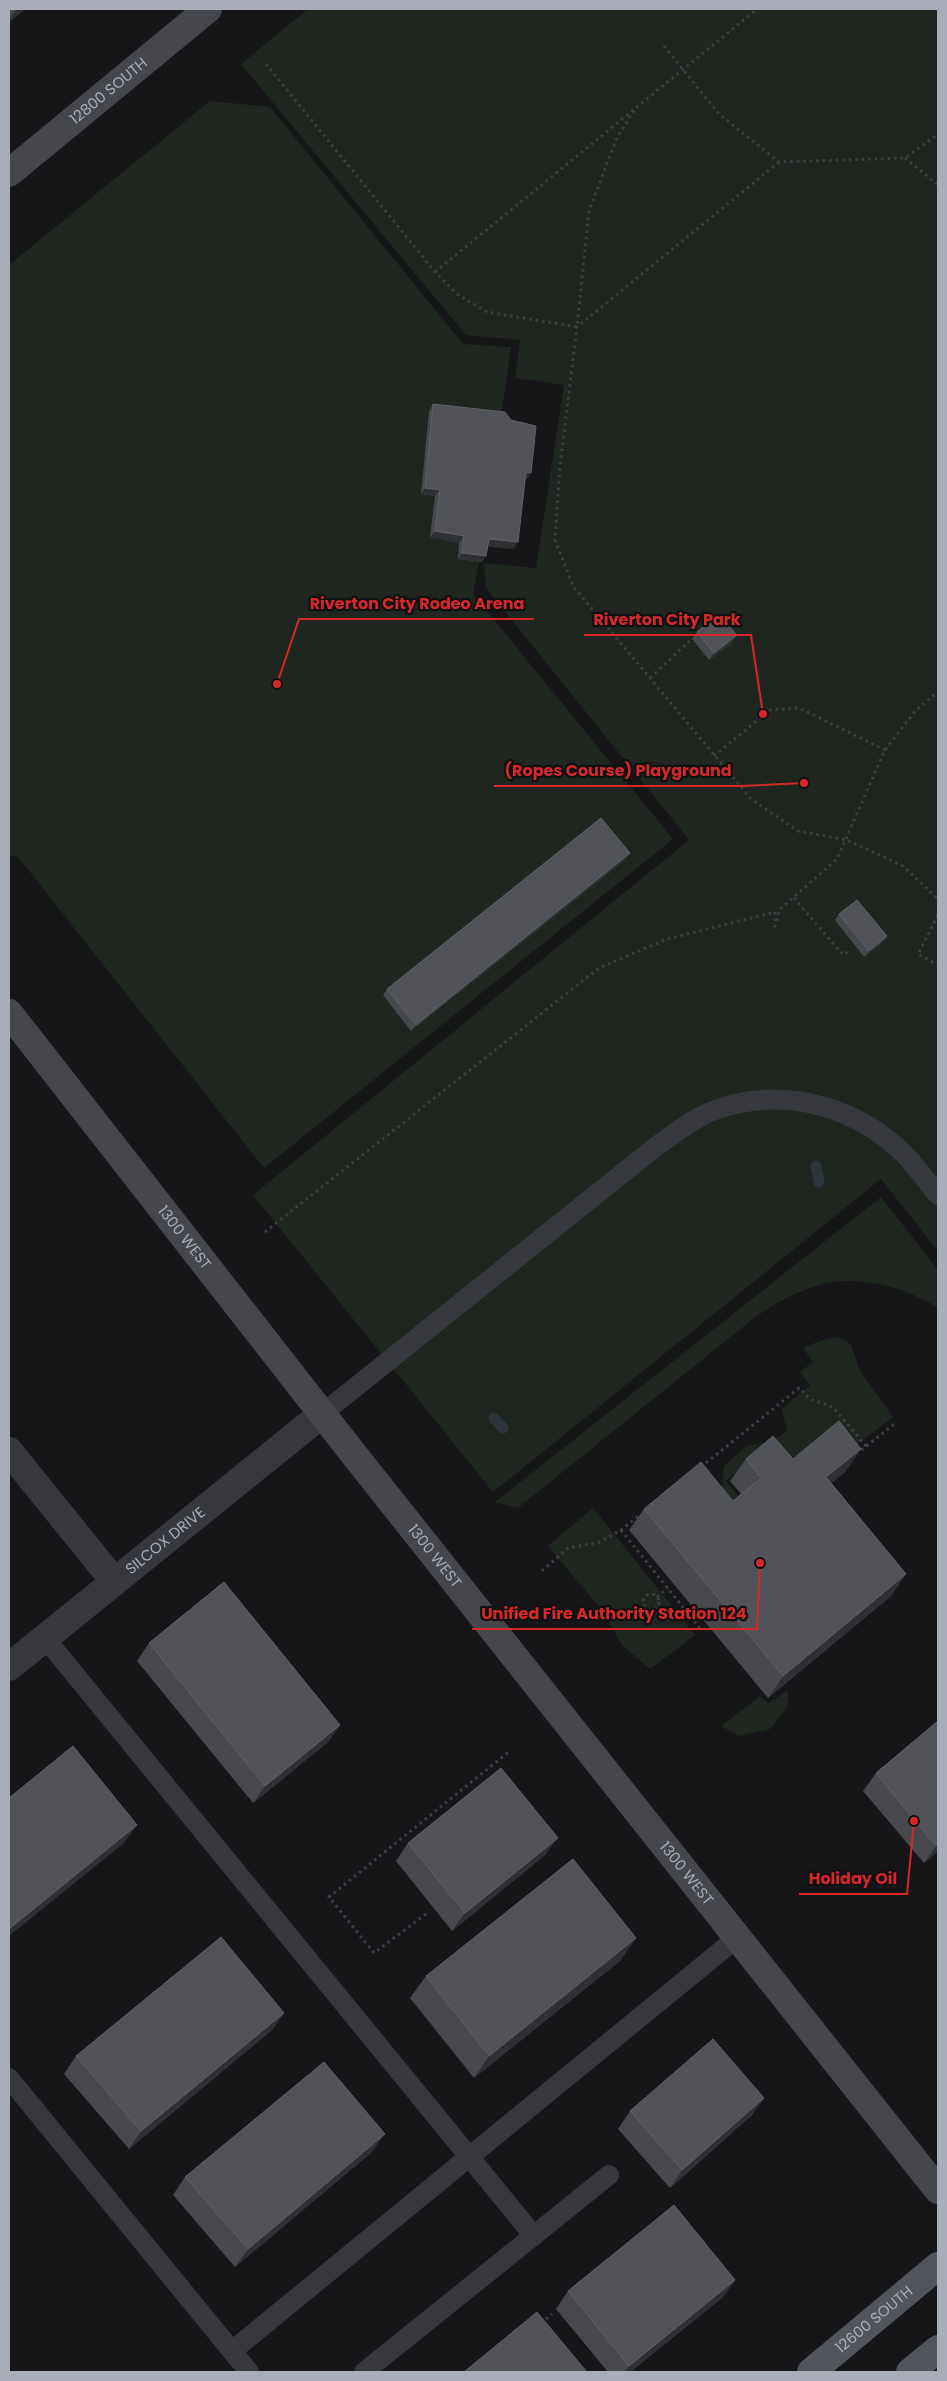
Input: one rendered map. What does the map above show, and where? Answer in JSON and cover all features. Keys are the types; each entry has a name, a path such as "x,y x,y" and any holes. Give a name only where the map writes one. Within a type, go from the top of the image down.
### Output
{"main road":[{"name":"12600 SOUTH","path":"811,2372 938,2266"},
{"path":"910,2372 938,2349"}],"street":[{"name":"12800 SOUTH","path":"9,174 208,9"},
{"name":"1300 WEST","path":"9,1013 322,1414 938,2190"},
{"name":"SILCOX DRIVE","path":"9,1667 322,1414"},
{"path":"9,1451 114,1581"}],"lane":[{"path":"322,1414 658,1145 681,1128 720,1108 744,1102 785,1099 842,1112 882,1135 907,1157 938,1196"},
{"path":"45,1638 534,2236"},
{"path":"232,2351 738,1937"},
{"path":"9,2078 249,2372"},
{"path":"364,2372 609,2175"}],"path":[{"path":"435,272 758,9"},
{"path":"664,46 719,114 779,162"},
{"path":"266,64 435,272 457,294 487,312 577,327 779,162 905,158 938,134"},
{"path":"634,110 616,140 589,211 560,466 555,540 573,586 751,799 798,831 846,840 903,866 938,899"},
{"path":"905,158 938,185"},
{"path":"650,678 692,639"},
{"path":"265,1232 599,968 666,939 775,912 775,928 780,910 837,859 884,750 916,710 938,692"},
{"path":"714,756 770,710 800,708 884,750"},
{"path":"794,898 843,955 848,951"},
{"path":"938,915 918,954 938,965"},
{"path":"698,1469 799,1388 810,1399 832,1407 866,1446"},
{"path":"852,1458 897,1422"},
{"path":"542,1570 568,1548 600,1542 621,1530 644,1512"},
{"path":"621,1530 702,1631"},
{"path":"658,1597 668,1588"},
{"path":"650,1594 658,1597 660,1602 658,1608 651,1611 646,1609 643,1601 646,1596 650,1594"},
{"path":"426,1914 374,1953 329,1897 511,1750"},
{"path":"537,2326 552,2314"},
{"path":"543,2322 548,2329"}],"shaded area":[{"path":"308,9 938,9 938,1251 881,1179 493,1492 253,1195 689,840 486,588 484,563 536,568 564,385 515,378 520,340 466,335 241,64"},
{"path":"210,101 270,107 463,344 511,347 501,417 532,432 515,550 482,546 473,594 673,839 264,1168 18,857 9,856 9,265"},
{"path":"881,1197 938,1270 938,1308 911,1294 881,1284 865,1282 834,1282 802,1291 777,1303 754,1318 518,1508 495,1502"},
{"path":"838,1337 851,1344 860,1371 893,1417 840,1458 778,1477 757,1454 726,1481 741,1499 719,1517 724,1466 746,1446 771,1442 787,1431 782,1409 810,1385 800,1372 813,1362 803,1348 819,1341"},
{"path":"593,1508 695,1635 650,1669 622,1645 601,1609 548,1546"},
{"path":"788,1690 788,1706 770,1729 739,1736 721,1726 760,1696 769,1703"}],"building":[{"path":"433,404 505,412 511,420 536,426 531,473 526,472 518,542 489,539 486,556 462,553 464,536 435,531 440,490 425,488"},
{"path":"718,614 737,635 714,653 697,632"},
{"path":"601,818 630,853 416,1025 387,989"},
{"path":"857,900 887,936 869,951 839,914"},
{"path":"839,1421 861,1449 826,1477 906,1574 783,1676 644,1509 701,1462 733,1501 761,1478 746,1459 773,1436 793,1459"},
{"path":"224,1582 340,1725 265,1786 149,1643"},
{"path":"938,1721 938,1844 936,1846 876,1773"},
{"path":"73,1746 137,1825 9,1929 9,1798"},
{"path":"501,1768 558,1838 465,1913 408,1843"},
{"path":"573,1859 636,1938 489,2056 426,1976"},
{"path":"221,1937 284,2013 141,2131 76,2056"},
{"path":"713,2039 764,2098 682,2170 630,2111"},
{"path":"324,2062 385,2134 248,2249 185,2177"},
{"path":"674,2205 735,2280 629,2366 568,2291"},
{"path":"537,2312 587,2372 464,2372"}],"waterway":[{"path":"816,1166 819,1182"},
{"path":"494,1418 503,1428"}],"place":[{"name":"Riverton City Rodeo Arena","path":"277,684"},
{"name":"Riverton City Park","path":"763,714"},
{"name":"(Ropes Course) Playground","path":"804,783"},
{"name":"Unified Fire Authority Station 124","path":"760,1563"},
{"name":"Holiday Oil","path":"914,1821"}]}
